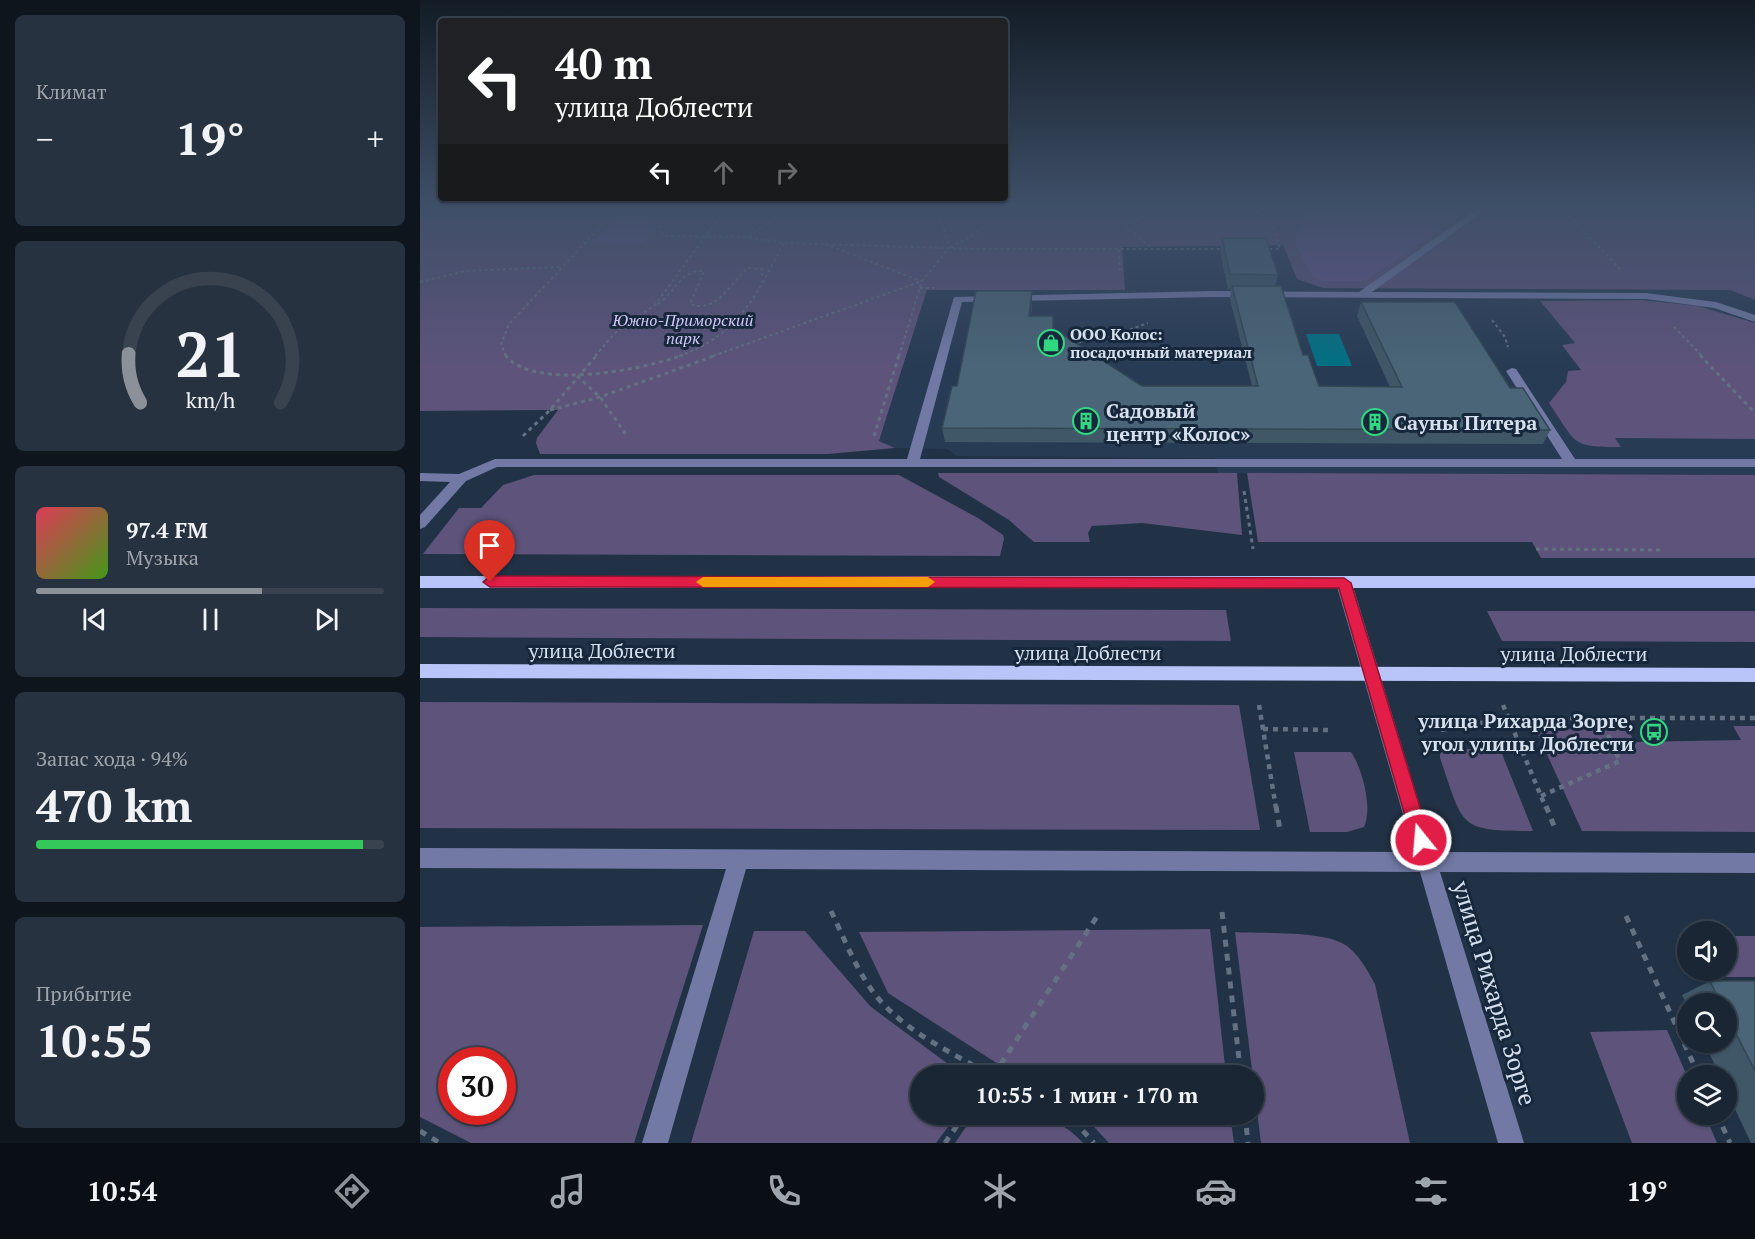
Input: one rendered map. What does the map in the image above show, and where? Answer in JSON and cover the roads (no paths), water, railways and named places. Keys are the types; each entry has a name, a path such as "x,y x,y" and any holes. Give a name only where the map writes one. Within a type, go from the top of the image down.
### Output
{"main road":[{"path":"420,582 1755,582"},
{"name":"улица Доблести","path":"420,671 1755,675"}],"street":[{"path":"1361,295 1410,260"},
{"path":"912,464 957,299 1213,294 1646,296 1716,305 1755,319"},
{"path":"1512,371 1572,464"},
{"path":"420,477 461,478 495,464 1755,464"},
{"path":"420,524 461,478"},
{"name":"улица Рихарда Зорге","path":"1344,583 1511,1143"},
{"path":"420,858 1755,863"},
{"path":"655,1143 739,860"}],"place":[{"name":"ООО Колос: посадочный материал","path":"1051,343"},
{"name":"Садовый центр «Колос»","path":"1086,421"},
{"name":"Сауны Питера","path":"1375,422"},
{"name":"улица Рихарда Зорге, угол улицы Доблести","path":"1654,732"}],"park label":[{"name":"Южно-Приморский парк","path":"683,329"}]}
